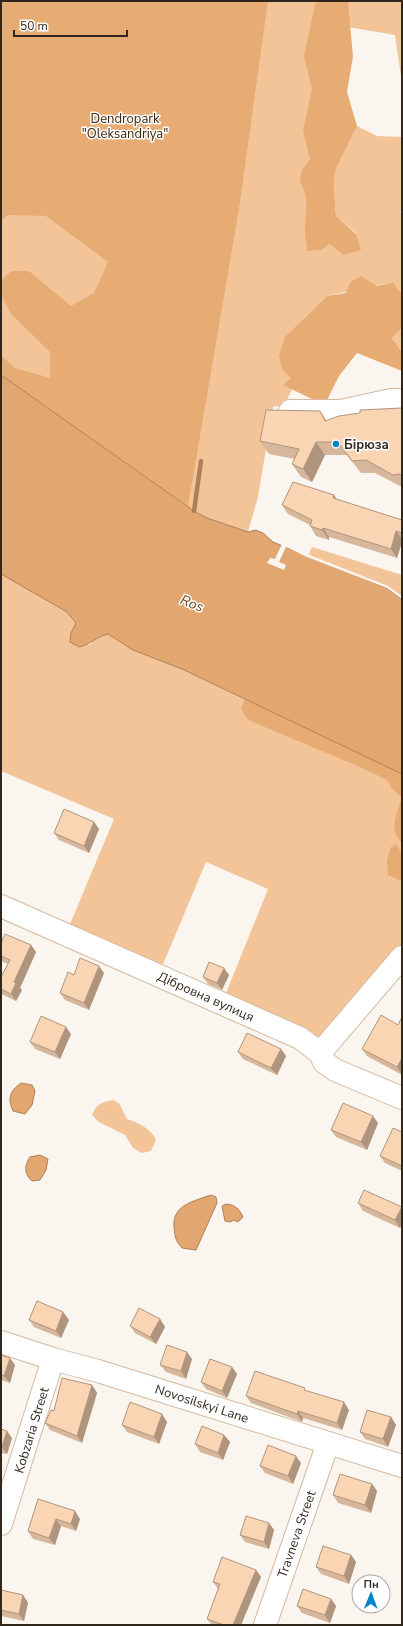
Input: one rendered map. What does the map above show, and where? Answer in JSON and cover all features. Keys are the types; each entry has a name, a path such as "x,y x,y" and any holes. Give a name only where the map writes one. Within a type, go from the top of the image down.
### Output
{"street":[{"path":"272,410 341,411 391,400 402,400"},
{"name":"Дібровна вулиця","path":"1,906 300,1038 320,1053 324,1062 335,1070 402,1098"},
{"path":"320,1053 402,957"},
{"name":"Novosilskyi Lane","path":"1,1342 53,1359 98,1370 402,1466"},
{"name":"Kobzaria Street","path":"1,1524 53,1359"},
{"name":"Travneva Street","path":"265,1625 328,1443"}],"green space":[{"name":"Dendropark \"Oleksandriya\"","path":"1,1 402,1 402,83 395,35 348,27 322,250 330,244 356,233 336,216 334,188 335,171 357,126 377,136 402,137 402,211 400,212 402,214 402,294 393,282 327,296 302,320 296,382 284,405 273,407 258,497 248,532 207,518 194,511 1,375"},
{"name":"Dendropark \"Oleksandriya\"","path":"1,1 268,1 239,209 188,506 1,375 1,349 2,356 15,368 50,378 50,352 11,314 1,294 1,281 11,271 29,271 71,306 94,293 108,262 46,216 8,215 1,221"},
{"path":"318,1 348,1 353,56 347,92 357,126 335,171 334,188 336,216 356,234 361,250 343,255 330,244 322,250 307,251 305,237 306,200 300,182 302,170 310,159 303,131 312,89 304,56 315,4"},
{"path":"361,276 377,286 393,282 402,294 402,328 392,338 402,352 402,371 357,353 339,376 326,402 312,399 283,385 291,378 282,369 279,355 285,337 327,296 346,293 350,282"},
{"path":"402,328 402,352 392,338"},
{"path":"312,547 402,575 402,599 387,588 308,556"},
{"path":"1,574 67,612 76,623 71,633 89,645 98,636 108,634 133,650 182,669 402,774 402,957 320,1053 222,1003 268,889 206,862 161,969 68,929 114,819 1,771"},
{"path":"245,699 402,774 402,797 392,789 387,780 360,767 248,720 241,709"},
{"path":"402,798 401,842 397,837 394,826"},
{"path":"396,844 401,855 402,881 388,875 387,860 391,847"},
{"path":"113,1100 119,1103 127,1119 144,1126 154,1136 156,1140 151,1151 142,1153 133,1148 125,1135 99,1122 92,1115 95,1108 100,1104"}],"water":[{"name":"Ros","path":"1,375 194,511 207,518 248,532 256,530 263,533 273,542 387,588 402,599 402,774 182,669 133,650 108,634 79,647 70,642 71,633 76,623 67,612 1,574"},
{"path":"21,1083 32,1085 35,1091 32,1105 25,1114 13,1111 10,1102 12,1092"},
{"path":"40,1155 48,1159 46,1170 40,1180 32,1181 27,1176 26,1167 30,1157"},
{"path":"211,1195 216,1197 217,1203 196,1250 182,1248 177,1240 174,1227 174,1220 177,1214 185,1205"},
{"path":"226,1204 235,1206 240,1212 243,1217 238,1222 234,1220 230,1222 225,1221 222,1206"}],"pier":[{"path":"282,544 388,586 402,596 402,599 387,588 307,557 286,547 279,562 286,565 284,570 267,563 270,558 275,559"}],"building":[{"name":"Бірюза","path":"402,408 402,476 399,474 393,475 366,460 352,461 338,442 316,442 303,469 292,464 299,449 260,441 266,410 320,411 325,421 339,416 360,413 360,410"},
{"path":"293,482 334,495 333,498 402,520 402,533 396,531 391,549 323,528 322,530 310,526 312,520 282,505"},
{"path":"64,809 94,822 84,846 54,833"},
{"path":"5,934 31,945 14,982 16,983 11,994 1,989 1,977 10,960 1,956 1,941"},
{"path":"80,958 99,966 84,1003 60,993 68,972 74,975"},
{"path":"209,962 224,968 217,983 203,977"},
{"path":"381,1015 398,1025 402,1017 402,1058 397,1067 362,1049"},
{"path":"41,1016 66,1027 55,1052 30,1042"},
{"path":"247,1033 281,1049 271,1068 238,1052"},
{"path":"343,1103 373,1116 361,1142 331,1130"},
{"path":"393,1128 402,1132 402,1166 380,1156"},
{"path":"364,1190 402,1207 395,1220 358,1203"},
{"path":"37,1301 63,1312 56,1331 29,1320"},
{"path":"139,1308 160,1319 150,1337 130,1326"},
{"path":"167,1345 187,1352 181,1371 160,1365"},
{"path":"1,1355 10,1358 4,1376 1,1375"},
{"path":"210,1359 232,1367 222,1391 201,1382"},
{"path":"255,1371 305,1388 304,1390 344,1402 337,1423 298,1411 297,1414 246,1396"},
{"path":"62,1378 92,1385 77,1436 45,1423 51,1410 54,1411"},
{"path":"130,1402 162,1414 154,1437 122,1425"},
{"path":"367,1410 391,1417 383,1439 360,1432"},
{"path":"202,1426 224,1435 218,1453 195,1444"},
{"path":"1,1429 7,1431 2,1447 1,1447"},
{"path":"268,1445 296,1456 288,1476 260,1466"},
{"path":"340,1474 372,1484 365,1505 333,1495"},
{"path":"38,1499 75,1511 71,1524 56,1519 49,1538 28,1531"},
{"path":"246,1516 269,1523 264,1542 240,1535"},
{"path":"323,1546 351,1555 344,1576 316,1567"},
{"path":"222,1557 256,1570 233,1625 224,1625 207,1619 220,1584 213,1582"},
{"path":"303,1589 331,1599 325,1615 297,1606"},
{"path":"1,1590 23,1595 19,1614 1,1610"}],"waterway":[{"path":"194,511 201,461"}],"place":[{"name":"Бірюза","path":"336,444"}]}
